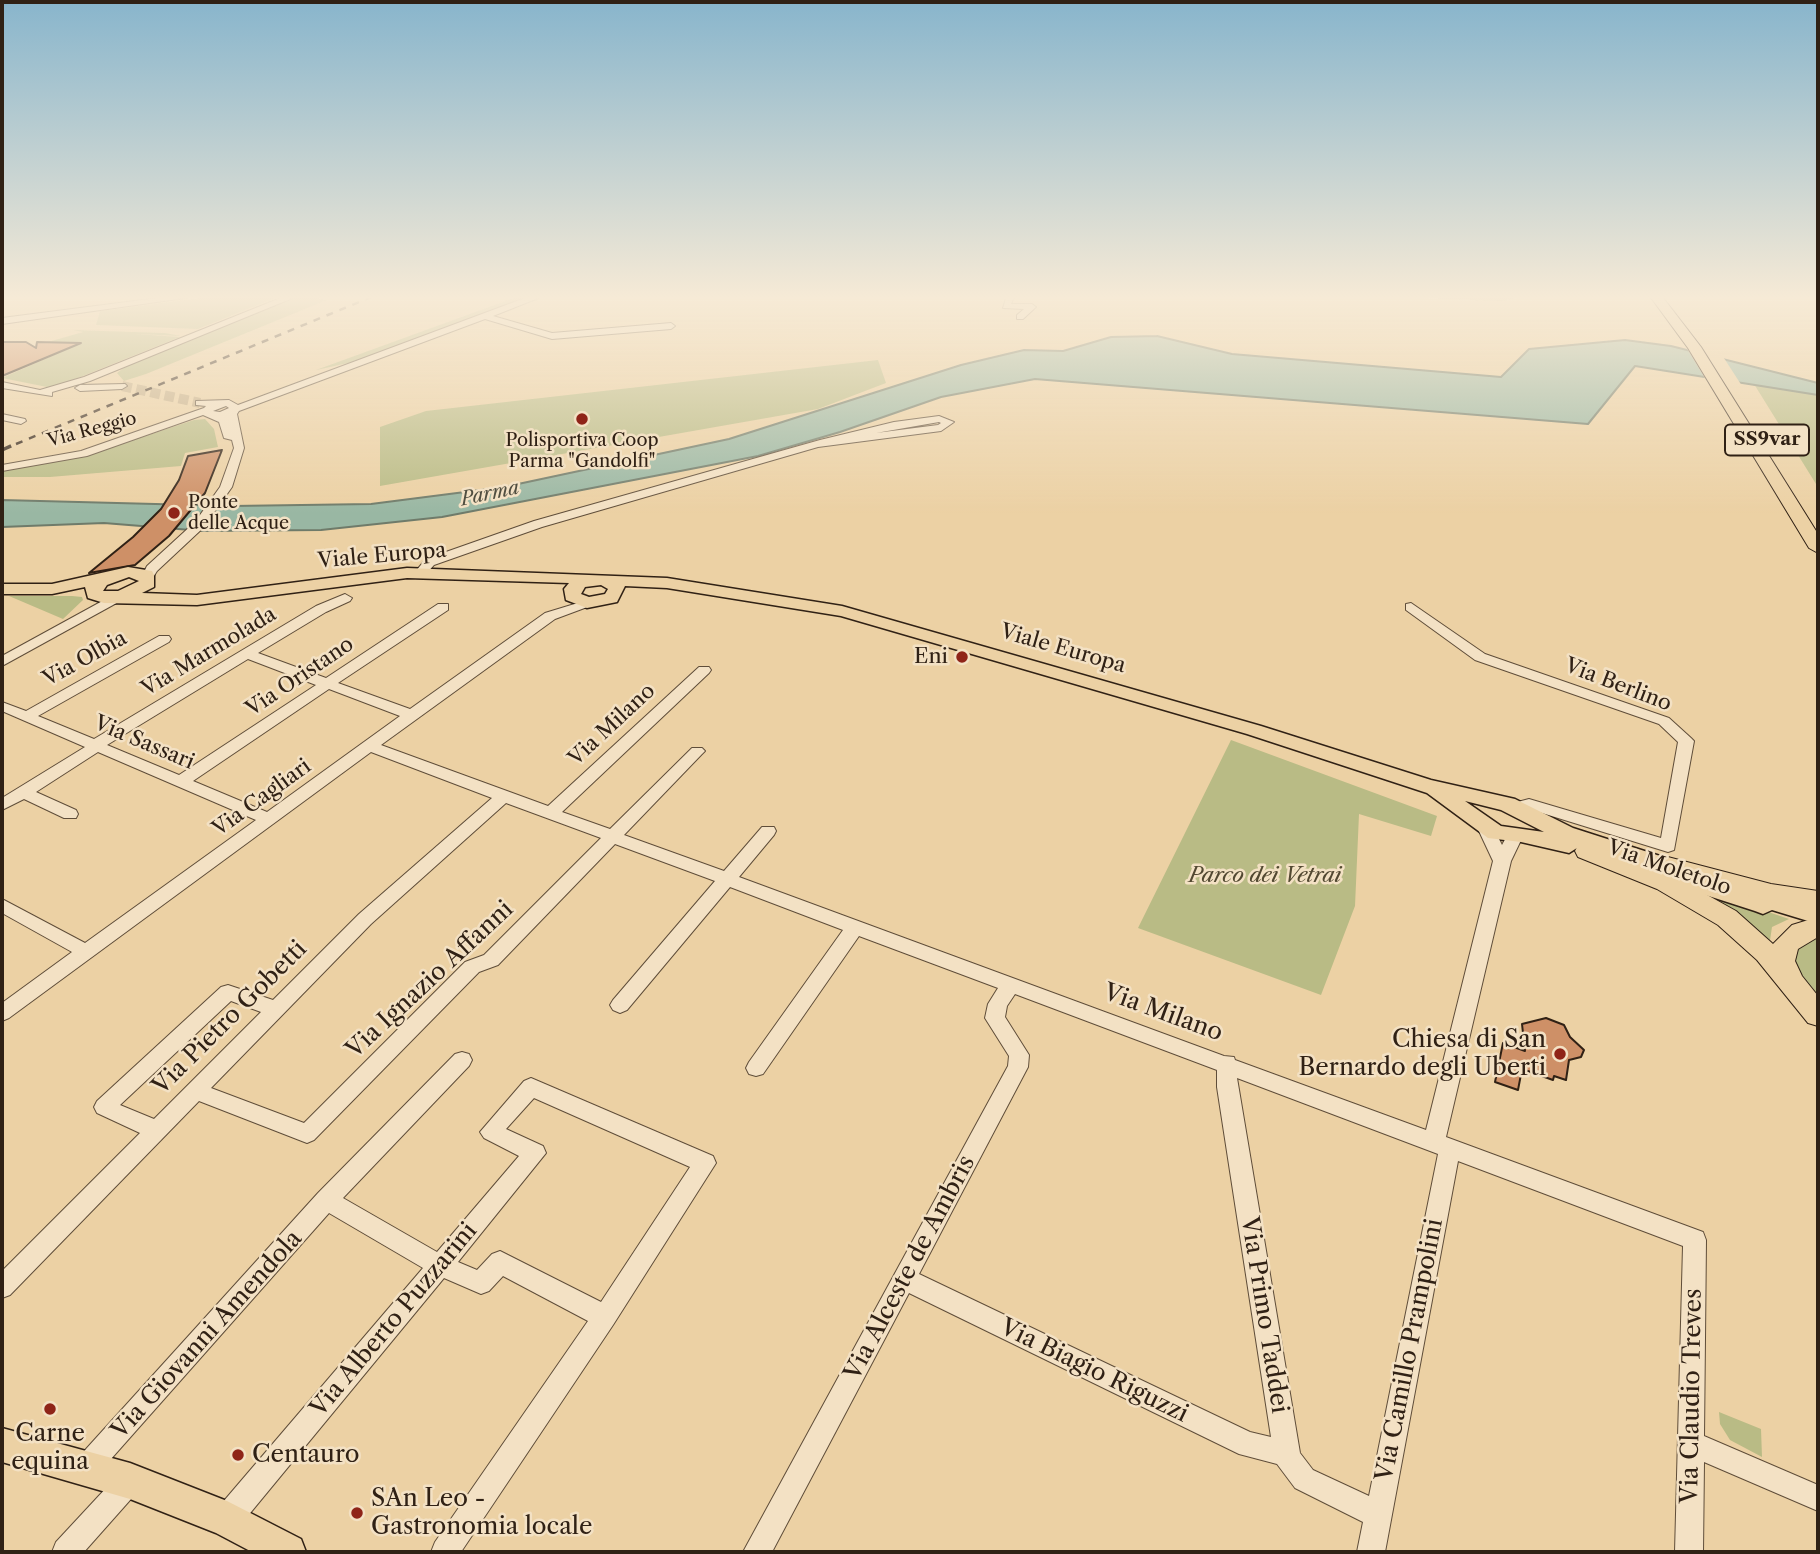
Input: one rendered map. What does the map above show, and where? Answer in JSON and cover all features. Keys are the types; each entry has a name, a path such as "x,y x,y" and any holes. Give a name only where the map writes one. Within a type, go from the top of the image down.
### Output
{"highway":[{"name":"SS9var","path":"1708,368 1797,501"},
{"name":"SS9var","path":"1720,368 1797,501"},
{"path":"1797,501 1818,521"},
{"path":"1797,501 1818,548"},
{"path":"1587,851 1666,883 1709,906 1751,937 1818,1015"},
{"path":"1664,864 1771,893 1818,900"},
{"path":"1796,988 1783,966 1784,949 1797,934 1818,926"}],"main road":[{"name":"Viale Europa","path":"96,595 172,601 376,575 421,572 602,579 822,607 910,629 1243,726 1427,786"},
{"name":"Viale Europa","path":"148,573 149,591 163,595 220,596"},
{"path":"52,589 117,574 148,573 136,592 117,597"},
{"path":"96,595 94,587 117,574"},
{"path":"548,578 568,586 572,594 578,601 599,601 616,594 618,588 602,579 580,583 572,594"},
{"name":"Viale Europa","path":"599,601 637,590 680,587"},
{"path":"2,589 83,590 96,595"},
{"name":"Via Moletolo","path":"1427,786 1490,801 1519,823 1587,851 1818,926"},
{"name":"Via Moletolo","path":"1427,786 1481,825 1519,823 1565,833 1818,915"},
{"path":"1481,825 1474,814 1476,806 1490,801"},
{"path":"2,1445 130,1482 227,1519 288,1552"}],"street":[{"path":"2,385 39,393 55,393 91,382 117,368"},
{"path":"91,382 122,386 110,377 119,368"},
{"name":"Via Reggio","path":"2,468 83,454 228,405 266,397 347,368"},
{"path":"148,573 196,517 232,459 239,437 228,405"},
{"path":"208,412 226,424 232,459"},
{"path":"2,416 21,421"},
{"path":"421,572 430,562 542,523 818,444 894,425 939,419 949,422 941,428 818,444"},
{"name":"Via Cagliari","path":"2,1013 547,618 572,594"},
{"path":"80,616 96,595"},
{"path":"2,662 117,597"},
{"name":"Via Marmolada","path":"2,805 247,654 345,598"},
{"name":"Via Cagliari","path":"547,618 570,607 599,601"},
{"name":"Via Oristano","path":"181,781 443,607"},
{"name":"Via Berlino","path":"1412,607 1480,657 1664,721 1686,741 1668,846 1529,804 1519,823"},
{"name":"Via Olbia","path":"27,716 164,639"},
{"path":"247,654 412,715"},
{"name":"Via Milano","path":"551,813 704,670"},
{"name":"Via Sassari","path":"2,706 269,819"},
{"name":"Via Milano","path":"370,746 1227,1063 1695,1240"},
{"path":"612,836 696,751"},
{"path":"23,792 70,814"},
{"name":"Via Pietro Gobetti","path":"2,1287 365,919 504,796"},
{"path":"1502,861 1519,823"},
{"path":"1481,825 1502,861"},
{"path":"620,1005 768,831"},
{"name":"Via Ignazio Affanni","path":"195,1091 307,1134 472,967 491,960 612,836"},
{"name":"Via Camillo Prampolini","path":"1371,1552 1442,1144 1502,861"},
{"path":"2,905 86,952"},
{"path":"756,1068 855,927"},
{"name":"Via Alceste de Ambris","path":"757,1552 1018,1067 1019,1055 995,1018 998,1004 1011,985"},
{"path":"156,1130 104,1107 228,992 275,1009"},
{"name":"Via Giovanni Amendola","path":"86,1468 326,1200 462,1060"},
{"name":"Via Primo Taddei","path":"1227,1063 1227,1087 1287,1453 1293,1468 1304,1479 1379,1515"},
{"name":"Via Alberto Puzzarini","path":"227,1519 535,1153 491,1132 531,1087 705,1163 605,1317"},
{"path":"326,1200 439,1265 481,1283 500,1262 605,1317 445,1552"},
{"name":"Via Claudio Treves","path":"1689,1552 1695,1240"},
{"name":"Via Biagio Riguzzi","path":"905,1279 1248,1445 1287,1453"},
{"path":"1691,1443 1818,1499"},
{"path":"66,1552 130,1482"}],"green space":[{"path":"26,368 104,368 58,386 47,387 2,378"},
{"path":"124,368 162,368 124,381 117,373"},
{"name":"Polisportiva Coop Parma \"Gandolfi\"","path":"811,368 881,368 886,383 818,409 380,486 380,427 426,411"},
{"path":"1754,384 1818,395 1818,484 1816,484"},
{"path":"205,419 214,429 218,447 185,453 181,466 50,477 2,477 2,470 88,455 194,420"},
{"path":"9,596 72,596 82,597 83,600 63,619"},
{"name":"Parco dei Vetrai","path":"1231,740 1437,816 1431,836 1359,814 1355,906 1321,995 1138,928"},
{"path":"1686,884 1789,919 1772,927 1769,947"},
{"path":"1818,934 1818,1004 1801,983 1792,954 1809,936"},
{"path":"1719,1412 1761,1429 1762,1457 1730,1440 1720,1424"}],"water":[{"name":"Parma","path":"953,368 1390,368 1501,377 1510,368 1634,368 1588,424 1035,379 941,397 840,432 758,456 442,517 321,530 203,531 104,523 2,527 2,500 232,506 371,504 504,487 729,439"},
{"path":"1645,368 1756,368 1818,383 1818,395"}],"pier":[{"path":"1698,368 1730,368 1742,386 1706,380"}],"building":[{"path":"2,368 22,368 2,376"},
{"name":"Ponte delle Acque","path":"222,450 205,493 169,536 135,565 89,573 133,537 161,509 179,480 188,456"},
{"name":"Chiesa di San Bernardo degli Uberti","path":"1546,1018 1564,1025 1570,1037 1584,1050 1581,1057 1569,1060 1566,1080 1554,1076 1553,1080 1522,1069 1518,1090 1495,1082 1503,1043 1525,1051 1522,1024"}],"tunnel":[{"path":"122,386 200,403"}],"railway":[{"path":"16,444 201,368"},
{"path":"2,450 20,442"}],"place":[{"name":"Polisportiva Coop Parma \"Gandolfi\"","path":"582,419"},
{"name":"Ponte delle Acque","path":"174,513"},
{"name":"Eni","path":"962,657"},
{"name":"Chiesa di San Bernardo degli Uberti","path":"1560,1054"},
{"name":"Carne equina","path":"50,1409"},
{"name":"Centauro","path":"238,1455"},
{"name":"SAn Leo - Gastronomia locale","path":"357,1513"}]}
